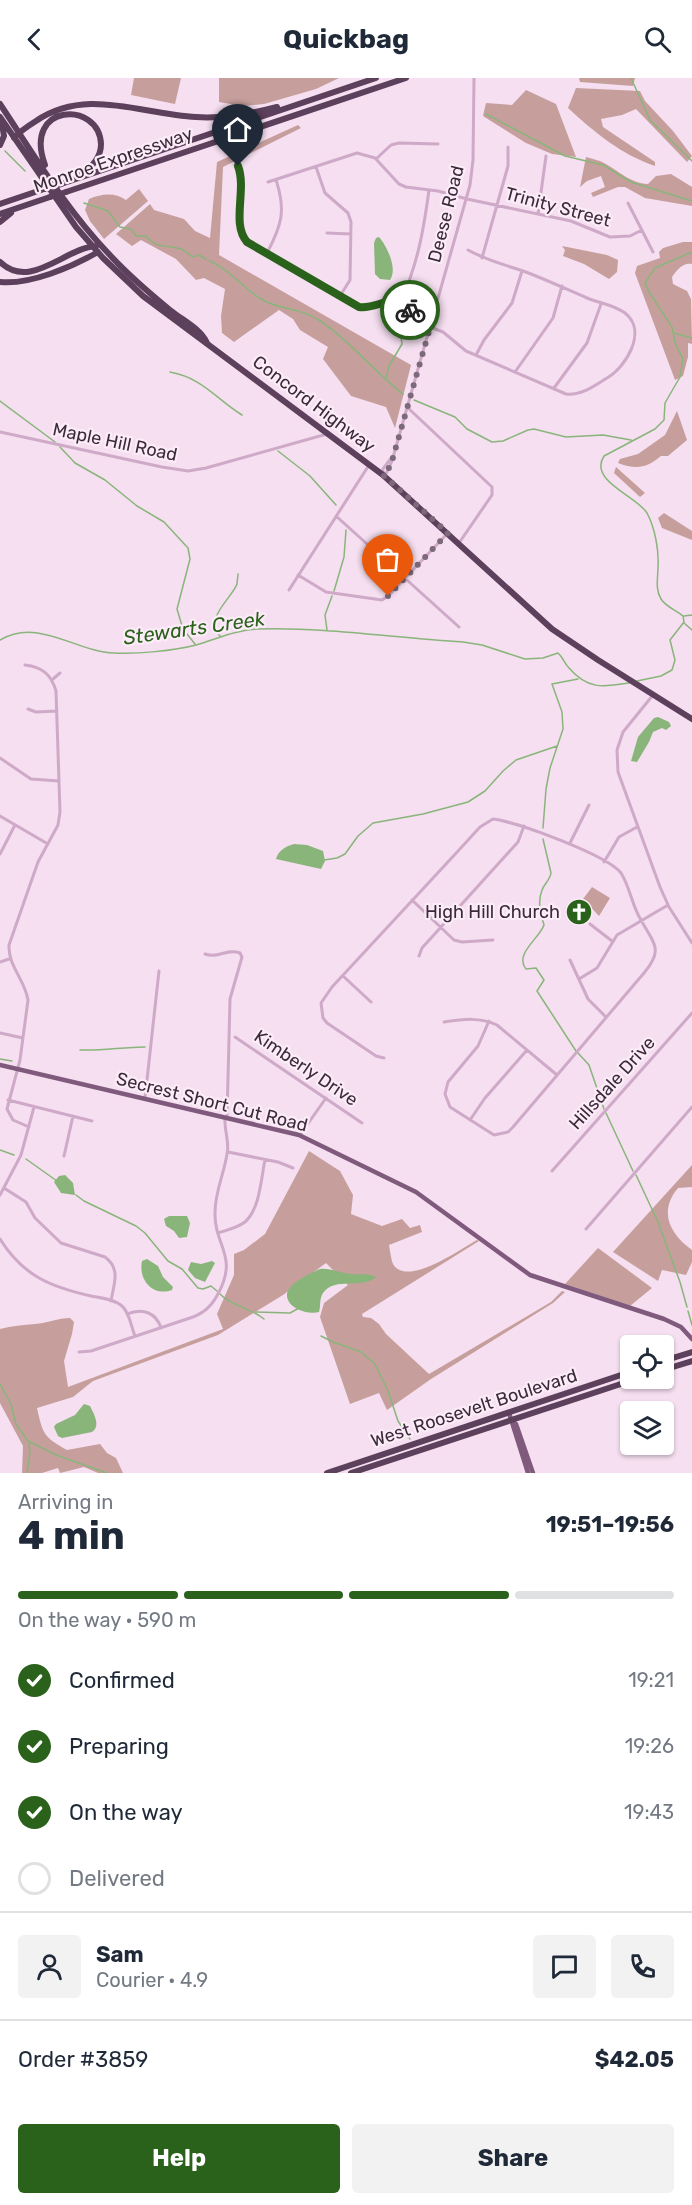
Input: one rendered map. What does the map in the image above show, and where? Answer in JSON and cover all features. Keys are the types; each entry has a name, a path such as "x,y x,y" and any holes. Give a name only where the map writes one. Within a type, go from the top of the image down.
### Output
{"highway":[{"name":"Monroe Expressway","path":"0,204 376,78"},
{"name":"Monroe Expressway","path":"0,214 406,78"},
{"path":"17,135 50,112 80,103 96,103 210,118 250,114 327,94"},
{"name":"Concord Highway","path":"0,104 68,216 92,246 100,249"},
{"path":"48,174 39,149 43,129 58,116 78,115 96,128 100,138 100,148 98,157 92,166 70,181"},
{"path":"0,117 4,134 0,145"},
{"name":"Concord Highway","path":"0,117 48,174 100,249 148,301 370,464 552,629 590,656 692,719"},
{"path":"0,222 28,204"},
{"path":"0,262 12,271 28,272 92,246"},
{"path":"0,282 34,279 100,249"},
{"path":"674,1358 692,1352"},
{"path":"674,1367 692,1361"},
{"name":"West Roosevelt Boulevard","path":"327,1473 620,1375"},
{"name":"West Roosevelt Boulevard","path":"351,1473 620,1384"},
{"path":"373,1466 372,1463 375,1461 409,1446"}],"main road":[{"name":"Secrest Short Cut Road","path":"0,1065 300,1136 416,1192 530,1275 664,1319 681,1327 691,1336"},
{"path":"509,1413 516,1424 531,1473"}],"street":[{"name":"Deese Road","path":"383,475 387,472 392,457 466,199 473,160 474,78"},
{"path":"268,182 357,153 363,153 376,159 391,145 399,142 438,144"},
{"path":"482,258 508,166 508,147"},
{"path":"538,214 546,156"},
{"name":"Trinity Street","path":"376,159 399,184 438,190 466,199 572,221 610,237 630,236 642,231"},
{"path":"238,166 242,183 240,226 242,236 247,242 359,307 366,308 390,300 401,302 420,323 443,332 466,351 566,394 579,394 617,372 634,341 631,320 619,310 562,286 482,258 468,250"},
{"path":"316,167 326,193 348,213 351,222 350,280 340,296"},
{"path":"267,253 279,231 283,200 276,180"},
{"path":"401,302 415,269 423,240 429,190"},
{"path":"628,202 653,252"},
{"path":"327,233 351,234"},
{"path":"476,355 484,340 512,303 522,271"},
{"path":"515,372 553,318 562,286"},
{"path":"554,388 587,343 601,303"},
{"path":"407,407 492,487 492,495 459,543"},
{"name":"Maple Hill Road","path":"0,432 188,471 329,433"},
{"path":"289,590 370,464"},
{"path":"336,516 459,627"},
{"path":"298,575 326,592 374,600 384,599 448,533"},
{"path":"24,665 41,669 53,679 57,696 60,819 32,878 9,945 9,959 27,994 18,1069 7,1109 13,1120 29,1127"},
{"path":"53,679 60,673"},
{"path":"653,695 623,732 617,750 618,772 668,905 692,943"},
{"path":"28,709 36,712 57,711"},
{"path":"0,758 31,779 59,781"},
{"path":"570,844 589,805"},
{"path":"0,816 48,844"},
{"path":"384,1058 365,1049 323,1018 321,1003 324,996 488,820 505,820 570,844 620,872 641,921 656,944 656,957 649,968 507,1132 494,1135 450,1107 446,1101 445,1088 478,1046 489,1021"},
{"path":"0,854 15,825"},
{"path":"419,956 422,948 440,927 518,842 524,826"},
{"path":"604,861 619,837 637,827"},
{"path":"412,900 454,940 462,942 493,940"},
{"path":"579,979 597,968 617,935 668,905"},
{"path":"590,924 612,940"},
{"path":"79,1352 91,1351 201,1314 216,1297 226,1275 227,1266 214,1214 228,1152 224,1128 230,999 242,957 240,953 234,951 213,956 205,954"},
{"path":"0,962 9,959"},
{"path":"570,960 592,1004 606,1017"},
{"path":"146,1098 159,970"},
{"path":"343,976 371,1002"},
{"name":"Hillsdale Drive","path":"552,1171 692,1013"},
{"path":"444,1022 478,1018 489,1021 497,1025 556,1075"},
{"path":"0,1033 23,1038"},
{"name":"Kimberly Drive","path":"236,1037 362,1123"},
{"path":"470,1120 485,1098 527,1050"},
{"path":"300,1136 326,1098"},
{"path":"8,1100 92,1120"},
{"path":"0,1195 21,1155 34,1107"},
{"path":"586,1229 692,1107"},
{"path":"64,1156 73,1116"},
{"path":"228,1152 293,1168"},
{"path":"219,1233 236,1227 249,1217 256,1201 266,1160"},
{"path":"4,1188 26,1202 35,1218 61,1243 111,1261 116,1276 111,1300"},
{"path":"0,1239 25,1268 45,1283 68,1291 111,1300 122,1306 135,1336"},
{"path":"127,1314 137,1310 145,1311 159,1320 161,1328"}],"shaded area":[{"path":"134,78 181,78 175,104 131,95"},
{"path":"219,78 339,78 316,89 264,104 242,106 219,102"},
{"path":"579,78 635,78 633,86 580,82"},
{"path":"576,88 640,91 645,101 692,156 687,162 636,109 622,115 601,119 603,127 655,162 655,166 631,156 598,134 568,108"},
{"path":"526,90 556,104 576,157 552,154 526,143 483,116 486,103 512,105"},
{"path":"298,125 301,128 223,167 219,255 411,365 395,428 386,407 351,396 323,359 328,347 300,330 293,319 279,310 234,342 222,333 221,316 225,289 204,278 196,280 176,259 141,240 132,246 116,234 150,204 154,210 184,219 195,231 210,238 217,162"},
{"path":"586,157 602,162 630,179 642,183 648,184 656,176 671,174 692,187 692,206 645,198 625,187 618,187 593,197 591,193 605,187 601,176 587,181 580,187"},
{"path":"139,189 148,201 104,239 90,221 85,210 89,199 108,195 126,200"},
{"path":"379,237 392,264 390,280 380,279 375,274 374,243"},
{"path":"683,242 692,242 692,264 683,265 672,277 673,284 687,291 691,299 692,344 688,343 688,357 683,376 675,380 635,273 637,266 660,258 659,252 663,248"},
{"path":"562,246 607,255 618,260 617,272 609,279 584,264 563,256 565,250"},
{"path":"677,411 687,440 668,456 661,456 641,467 630,467 618,463 620,459 638,454 665,435"},
{"path":"616,467 645,493 640,497 614,473"},
{"path":"664,513 692,531 692,540 662,528 658,518"},
{"path":"658,717 669,722 671,726 666,730 662,728 653,732 637,762 631,761 638,737 654,718"},
{"path":"294,844 307,845 323,851 325,861 321,869 276,859 283,849"},
{"path":"592,887 610,898 599,916 583,899"},
{"path":"309,1151 340,1171 353,1195 351,1214 382,1226 402,1219 410,1228 420,1225 422,1232 389,1245 393,1264 400,1270 410,1272 422,1269 479,1241 362,1314 363,1317 371,1318 379,1324 386,1334 429,1374 551,1302 562,1291 565,1292 553,1303 431,1379 387,1410 379,1393 350,1404 320,1317 324,1303 348,1285 326,1263 283,1295 218,1335 93,1381 73,1397 37,1408 43,1430 53,1442 67,1450 100,1444 107,1453 116,1458 123,1473 98,1473 84,1467 60,1473 58,1468 42,1473 22,1473 23,1446 0,1403 0,1329 70,1318 74,1322 64,1361 68,1387 223,1329 217,1314 234,1275 234,1254 244,1250 265,1234"},
{"path":"692,1165 692,1187 678,1188 672,1197 668,1214 673,1230 692,1250 692,1262 686,1275 662,1270 658,1281 613,1252"},
{"path":"65,1175 73,1183 75,1195 61,1193 54,1182 59,1176"},
{"path":"169,1216 187,1216 190,1223 187,1237 179,1238 166,1226 164,1219"},
{"path":"598,1248 652,1288 630,1306 565,1284"},
{"path":"147,1259 158,1266 163,1277 173,1287 172,1290 159,1291 148,1285 141,1268 142,1261"},
{"path":"212,1261 215,1263 205,1282 195,1278 188,1270 191,1262 201,1264"},
{"path":"320,1269 376,1277 364,1283 341,1284 328,1288 322,1295 319,1312 305,1312 295,1308 288,1301 290,1287"},
{"path":"84,1404 90,1406 95,1416 95,1429 92,1432 62,1438 58,1436 54,1427 56,1424 75,1415"}],"waterway":[{"path":"631,78 650,120 692,161"},
{"path":"486,114 565,156 603,165 631,182 692,201"},
{"path":"5,151 25,171"},
{"path":"84,203 108,211 120,227 131,229 136,236 146,236 158,245 181,249 193,257 199,255 206,259"},
{"name":"Stewarts Creek","path":"637,681 661,676 672,670 675,660 670,640 684,622 683,616 666,604 659,595 657,546 647,513 608,481 601,465 604,456 655,429 664,420 665,403 680,377 683,359 675,343 672,327 645,283 655,268 692,252"},
{"path":"209,261 223,268 268,303 303,312 329,327 403,394"},
{"path":"386,379 389,366 402,344 397,312"},
{"path":"674,333 692,338"},
{"path":"170,372 192,379 242,415"},
{"path":"414,400 455,417 467,429 492,442 503,441 534,429 566,437 603,435 631,440"},
{"path":"0,401 55,442"},
{"path":"60,447 75,463 105,480 137,506 164,522 188,548 190,559 177,609 183,629 195,644"},
{"path":"278,451 310,476 336,505"},
{"path":"334,591 344,557 346,530"},
{"path":"220,636 215,623 217,616 234,590 238,574"},
{"path":"327,630 325,615 332,596"},
{"path":"684,616 692,615"},
{"path":"684,623 692,630"},
{"name":"Stewarts Creek","path":"0,640 14,634 28,632 43,634 100,651 134,653 187,647 234,633 258,629 335,631 463,642 482,645 525,659 543,658 558,653 576,675 589,683 604,686 629,683"},
{"path":"543,828 550,768 563,729 562,712 552,684 578,679"},
{"path":"324,860 345,854 358,836 373,823 423,814 468,802 485,791 516,760 557,746"},
{"path":"543,839 551,873 540,899 544,925 525,952 523,963 526,969 536,968 544,980 537,991 576,1051"},
{"path":"80,1050 145,1047"},
{"path":"578,1053 589,1065 604,1109"},
{"path":"0,1059 12,1061"},
{"path":"606,1113 633,1171"},
{"path":"0,1150 14,1155"},
{"path":"26,1159 57,1181"},
{"path":"636,1175 658,1222 687,1307"},
{"path":"76,1195 136,1226 145,1233 168,1261 182,1269 198,1288 211,1286 217,1291"},
{"path":"220,1294 264,1319"},
{"path":"256,1312 290,1313 299,1308"},
{"path":"688,1311 692,1325"},
{"path":"321,1336 361,1352 375,1364 388,1391 398,1421 410,1439"},
{"path":"0,1384 11,1404 16,1424 28,1441 56,1455 107,1473"},
{"path":"27,1473 29,1442"}],"way so far":[{"path":"388,596 448,533 383,475 392,461 430,328 420,323 410,310"}],"place":[{"name":"High Hill Church","path":"579,912"}],"route":[{"path":"238,166 242,183 240,226 242,236 247,242 359,307 366,308 390,300 400,301 410,310"}]}
